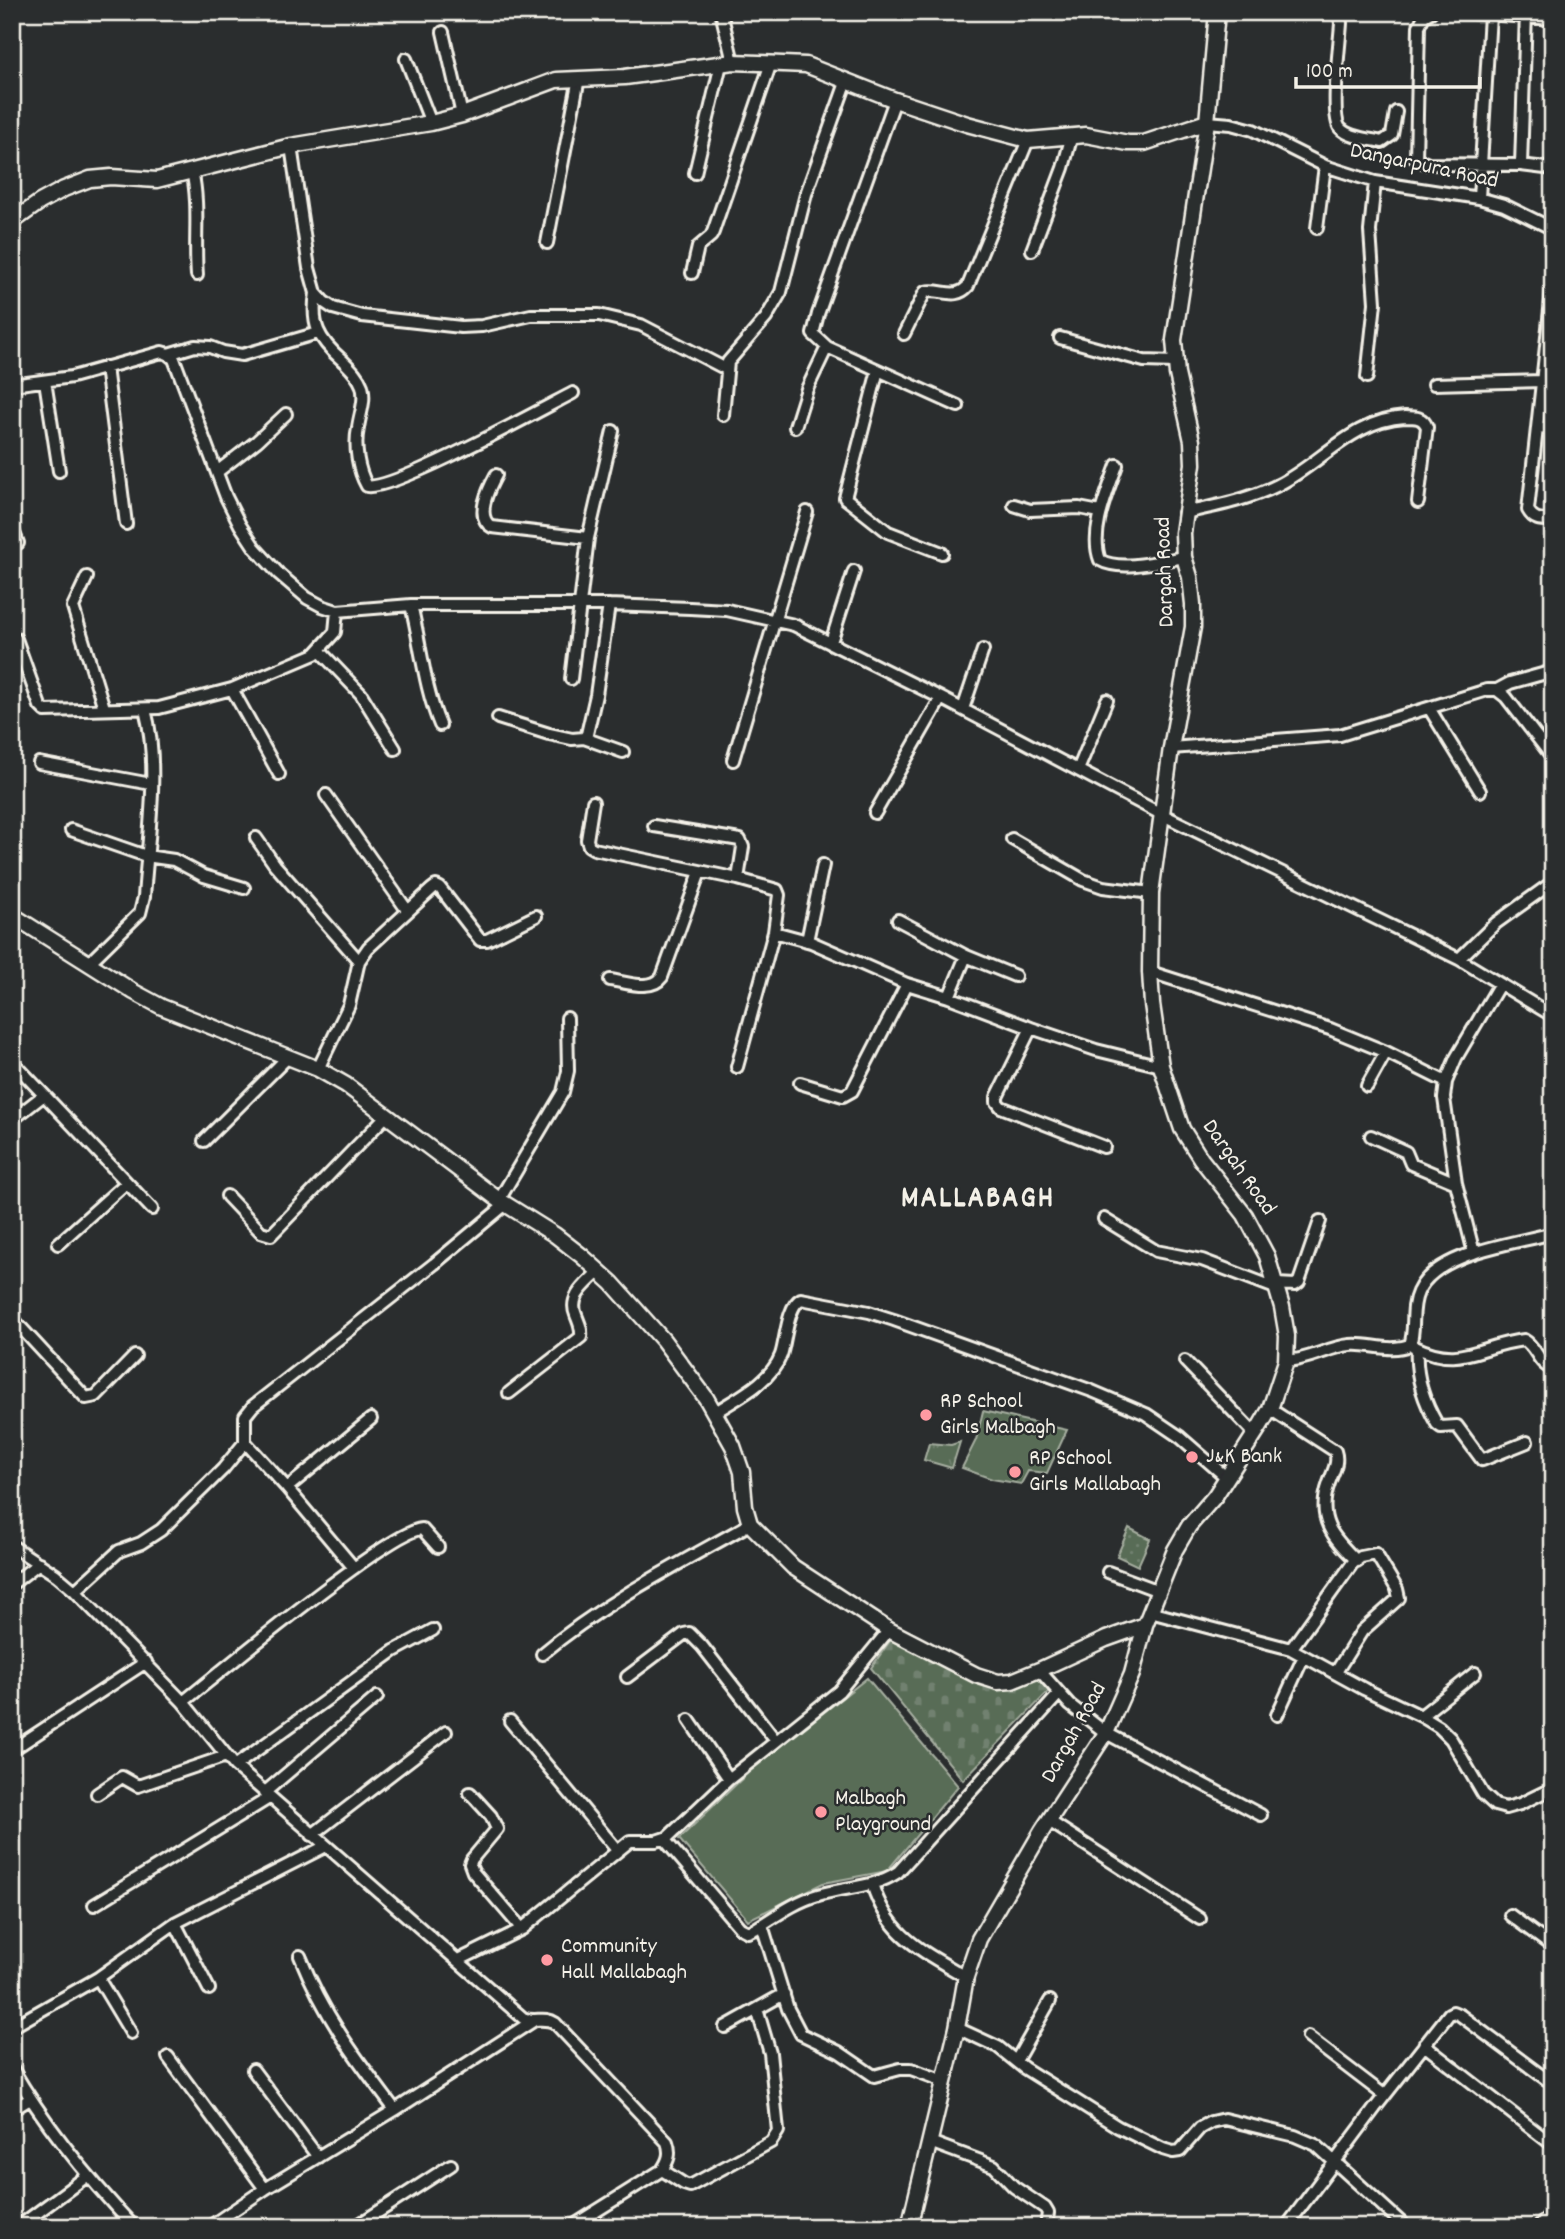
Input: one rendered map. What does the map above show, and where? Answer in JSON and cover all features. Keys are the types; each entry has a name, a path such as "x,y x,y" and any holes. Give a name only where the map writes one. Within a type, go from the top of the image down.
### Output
{"street":[{"path":"695,173 727,63 721,12"},
{"name":"Dargah Road","path":"909,2227 957,2028 966,1977 979,1939 1049,1821 1106,1733 1132,1674 1148,1618 1175,1550 1189,1527 1227,1478 1270,1409 1286,1361 1287,1336 1277,1286 1267,1256 1252,1225 1201,1160 1182,1129 1161,1066 1150,972 1151,893 1171,748 1193,627 1190,577 1184,557 1184,513 1193,464 1187,414 1175,362 1175,323 1207,122 1217,12"},
{"path":"1339,12 1341,23 1335,106 1338,124 1348,134 1382,142 1392,135 1396,112"},
{"path":"1431,12 1424,16 1419,26 1416,159 1428,164 1521,165 1553,169"},
{"path":"1458,12 1526,14 1553,19"},
{"path":"1521,165 1526,14"},
{"path":"1479,198 1490,15"},
{"path":"443,32 462,115"},
{"path":"406,59 431,123"},
{"path":"12,222 40,202 90,179 111,177 157,180 291,146 431,123 462,115 556,80 625,77 727,63 806,65 895,100 967,124 1028,140 1072,135 1102,136 1128,143 1144,143 1207,122"},
{"path":"692,273 698,247 713,232 771,63"},
{"path":"547,243 579,78"},
{"path":"723,415 726,369 731,357 766,318 781,292 806,194 847,79"},
{"path":"895,100 813,330 816,337 827,346 958,406"},
{"name":"Dangarpura Road","path":"1207,122 1231,124 1253,130 1325,166 1375,182 1479,198 1504,205 1553,229"},
{"path":"1032,250 1063,168 1072,135"},
{"path":"904,334 925,292 954,295 965,290 1028,140"},
{"path":"291,146 309,268 316,293 314,323 318,333 361,382 365,397 356,441 362,477 367,486 383,485 446,458 573,393"},
{"path":"1317,228 1325,166"},
{"path":"192,171 197,195 194,249 197,275"},
{"path":"1367,377 1375,303 1370,231 1375,182"},
{"path":"1553,282 1528,510 1532,517 1553,520"},
{"path":"316,293 333,308 362,316 461,327 482,326 531,315 599,315 641,325 726,369"},
{"path":"168,354 195,346 242,355 318,333"},
{"path":"1060,338 1144,360 1175,362"},
{"path":"795,427 803,400 827,346"},
{"path":"12,385 72,377 162,352 168,354 174,359 240,525 255,548 279,574 307,598 337,611 411,605 609,605 727,610 794,625 963,709 1163,816 1459,959 1553,1016"},
{"path":"106,367 126,524"},
{"path":"878,370 845,498 888,532 942,553"},
{"path":"45,381 59,471"},
{"path":"1434,384 1541,381"},
{"path":"217,472 286,414"},
{"path":"1184,513 1241,499 1278,485 1354,432 1394,418 1421,418 1427,427 1419,502"},
{"path":"1536,429 1553,427"},
{"path":"571,679 588,538 613,431"},
{"path":"1117,464 1100,512 1097,548 1100,560 1114,566 1184,557"},
{"path":"496,475 484,507 484,520 487,524 492,527 588,538"},
{"path":"1014,505 1030,510 1079,508 1100,512"},
{"path":"733,760 807,512"},
{"path":"12,528 18,543"},
{"path":"831,642 854,571"},
{"path":"87,577 73,607 104,708"},
{"path":"411,605 428,694 440,725"},
{"path":"584,738 596,695 609,605"},
{"path":"16,639 40,706 45,711 159,708 232,689 315,654 335,632 337,611"},
{"path":"319,650 361,694 395,749"},
{"path":"963,709 983,650"},
{"path":"1171,748 1340,735 1553,671"},
{"path":"232,689 279,774"},
{"path":"1497,690 1506,697 1553,758"},
{"path":"875,813 941,698"},
{"path":"1078,770 1107,700"},
{"path":"1429,708 1480,791"},
{"path":"90,962 140,913 151,784 150,730 145,709"},
{"path":"498,718 549,734 572,739 584,738 623,752"},
{"path":"39,763 151,784"},
{"path":"326,796 407,910"},
{"path":"593,802 587,840 589,846 594,849 738,879 777,890 779,895 774,932 737,1067"},
{"path":"654,825 740,840 743,847 738,879"},
{"path":"71,830 146,856 174,860 204,876 244,888"},
{"path":"256,838 275,865 359,961"},
{"path":"1012,839 1083,880 1103,887 1151,893"},
{"path":"807,940 823,866"},
{"path":"610,980 650,986 657,984 662,977 700,872"},
{"path":"1459,959 1496,923 1553,882"},
{"path":"318,1069 349,1005 359,961 368,948 432,888 440,888 477,937 484,941 536,916"},
{"path":"12,915 162,1007 318,1069 346,1085 503,1202 555,1235 599,1271 663,1340 714,1413 733,1446 742,1472 745,1507 750,1524 793,1567 889,1630 976,1675 998,1682 1012,1681 1039,1671 1148,1618 1291,1649 1439,1727 1451,1739 1483,1794 1495,1805 1506,1808 1520,1804 1553,1788"},
{"path":"898,920 966,956 1015,976"},
{"path":"774,932 807,940 907,984 1031,1028 1096,1050 1161,1066"},
{"path":"949,997 966,956"},
{"path":"1150,972 1330,1029 1386,1052 1446,1082"},
{"path":"800,1083 847,1096 907,984"},
{"path":"1474,1253 1456,1183 1444,1098 1446,1082 1456,1058 1499,985"},
{"path":"75,1591 119,1552 141,1543 160,1530 223,1469 245,1442 245,1416 253,1406 434,1264 503,1202 563,1092 568,1071 567,1018"},
{"path":"1031,1028 997,1102 1001,1107 1104,1147"},
{"path":"1367,1086 1386,1052"},
{"path":"204,1141 288,1057"},
{"path":"12,1062 152,1209"},
{"path":"12,1120 44,1095"},
{"path":"227,1196 261,1232 271,1235 386,1116"},
{"path":"1371,1136 1406,1152 1411,1164 1456,1183"},
{"path":"58,1244 126,1183"},
{"path":"1104,1219 1156,1251 1202,1260 1277,1286 1295,1285 1299,1282 1320,1221"},
{"path":"1527,1441 1482,1460 1457,1426 1441,1427 1437,1424 1420,1386 1413,1347 1416,1295 1424,1278 1447,1263 1474,1253 1553,1233"},
{"path":"509,1393 581,1337 574,1300 599,1271"},
{"path":"714,1413 773,1370 781,1356 793,1306 802,1299 869,1312 1092,1391 1163,1424 1227,1478"},
{"path":"12,1318 86,1398 96,1396 135,1356"},
{"path":"1286,1361 1314,1357 1346,1345 1390,1349 1413,1347 1447,1358 1459,1357 1524,1340 1530,1343 1543,1364 1553,1369"},
{"path":"1185,1361 1255,1434"},
{"path":"1270,1409 1335,1451 1338,1459 1326,1493 1326,1522 1336,1540 1357,1560"},
{"path":"287,1488 371,1419"},
{"path":"245,1442 354,1568"},
{"path":"542,1654 577,1625 614,1601 750,1524"},
{"path":"183,1702 354,1568 414,1530 422,1529 438,1547"},
{"path":"12,1546 75,1591 183,1702 235,1766 523,2018 533,2021"},
{"path":"1291,1649 1357,1560 1371,1553 1376,1555 1397,1589 1399,1598 1362,1631 1336,1672"},
{"path":"12,1584 38,1563"},
{"path":"1108,1572 1158,1591"},
{"path":"235,1766 394,1651 433,1630"},
{"path":"459,1960 522,1928 617,1850 636,1839 664,1839 729,1779 839,1691 889,1630"},
{"path":"627,1677 689,1633 776,1741"},
{"path":"1277,1716 1304,1656"},
{"path":"12,1750 146,1662"},
{"path":"1039,1671 1085,1719 1106,1733 1261,1815"},
{"path":"1421,1716 1475,1673"},
{"path":"664,1839 740,1928 748,1931 817,1895 889,1878 906,1864 1059,1694"},
{"path":"94,1905 267,1795 377,1697"},
{"path":"689,1720 729,1779"},
{"path":"510,1721 617,1850"},
{"path":"312,1835 446,1732"},
{"path":"97,1794 122,1777 138,1786 226,1756"},
{"path":"470,1793 496,1824 497,1829 472,1859 470,1864 473,1872 522,1928"},
{"path":"1049,1821 1200,1919"},
{"path":"12,2027 98,1978 175,1923 326,1846"},
{"path":"872,1884 885,1917 909,1943 966,1977"},
{"path":"1510,1915 1553,1947"},
{"path":"175,1923 209,1989"},
{"path":"762,1925 791,2016 802,2034 839,2052 874,2076 911,2069 944,2081"},
{"path":"300,1956 320,2002 345,2044 396,2110"},
{"path":"98,1978 131,2033"},
{"path":"725,2027 784,1994"},
{"path":"1016,2061 1050,2001"},
{"path":"662,2169 690,2186 776,2136 778,2131 770,2053 757,2010"},
{"path":"1286,2227 1384,2095 1453,2012 1552,2079"},
{"path":"209,2227 533,2021 545,2019 555,2023 667,2142 670,2149 669,2159 662,2169 570,2227"},
{"path":"957,2028 998,2047 1118,2127 1163,2149 1180,2151 1200,2128 1224,2119 1295,2136 1316,2145 1406,2227"},
{"path":"1308,2037 1384,2095"},
{"path":"1424,2045 1549,2142"},
{"path":"168,2057 265,2189"},
{"path":"12,2068 30,2099 87,2176 134,2227"},
{"path":"253,2070 317,2157"},
{"path":"12,2110 30,2099"},
{"path":"930,2142 999,2169 1014,2187 1045,2207 1048,2213 1046,2227"},
{"path":"355,2227 451,2165"},
{"path":"18,2227 87,2176"},
{"path":"1539,2227 1553,2211"}],"green space":[{"path":"983,1411 1067,1430 1047,1473 1028,1471 1021,1484 992,1479 962,1468 976,1440"},
{"path":"960,1442 952,1468 924,1460 929,1443 951,1445"},
{"path":"1129,1528 1150,1539 1138,1566 1117,1556"},
{"path":"892,1638 978,1683 1003,1688 1038,1678 1049,1691 963,1780 871,1668"},
{"name":"Malbagh Playground","path":"867,1678 958,1786 887,1871 823,1883 748,1920 679,1839 749,1772"}],"place":[{"name":"RP School Girls Malbagh","path":"926,1415"},
{"name":"J&K Bank","path":"1192,1457"},
{"name":"RP School Girls Mallabagh","path":"1015,1472"},
{"name":"Malbagh Playground","path":"821,1812"},
{"name":"Community Hall Mallabagh","path":"547,1960"}],"district":[{"name":"MALLABAGH","path":"978,1200"}]}
